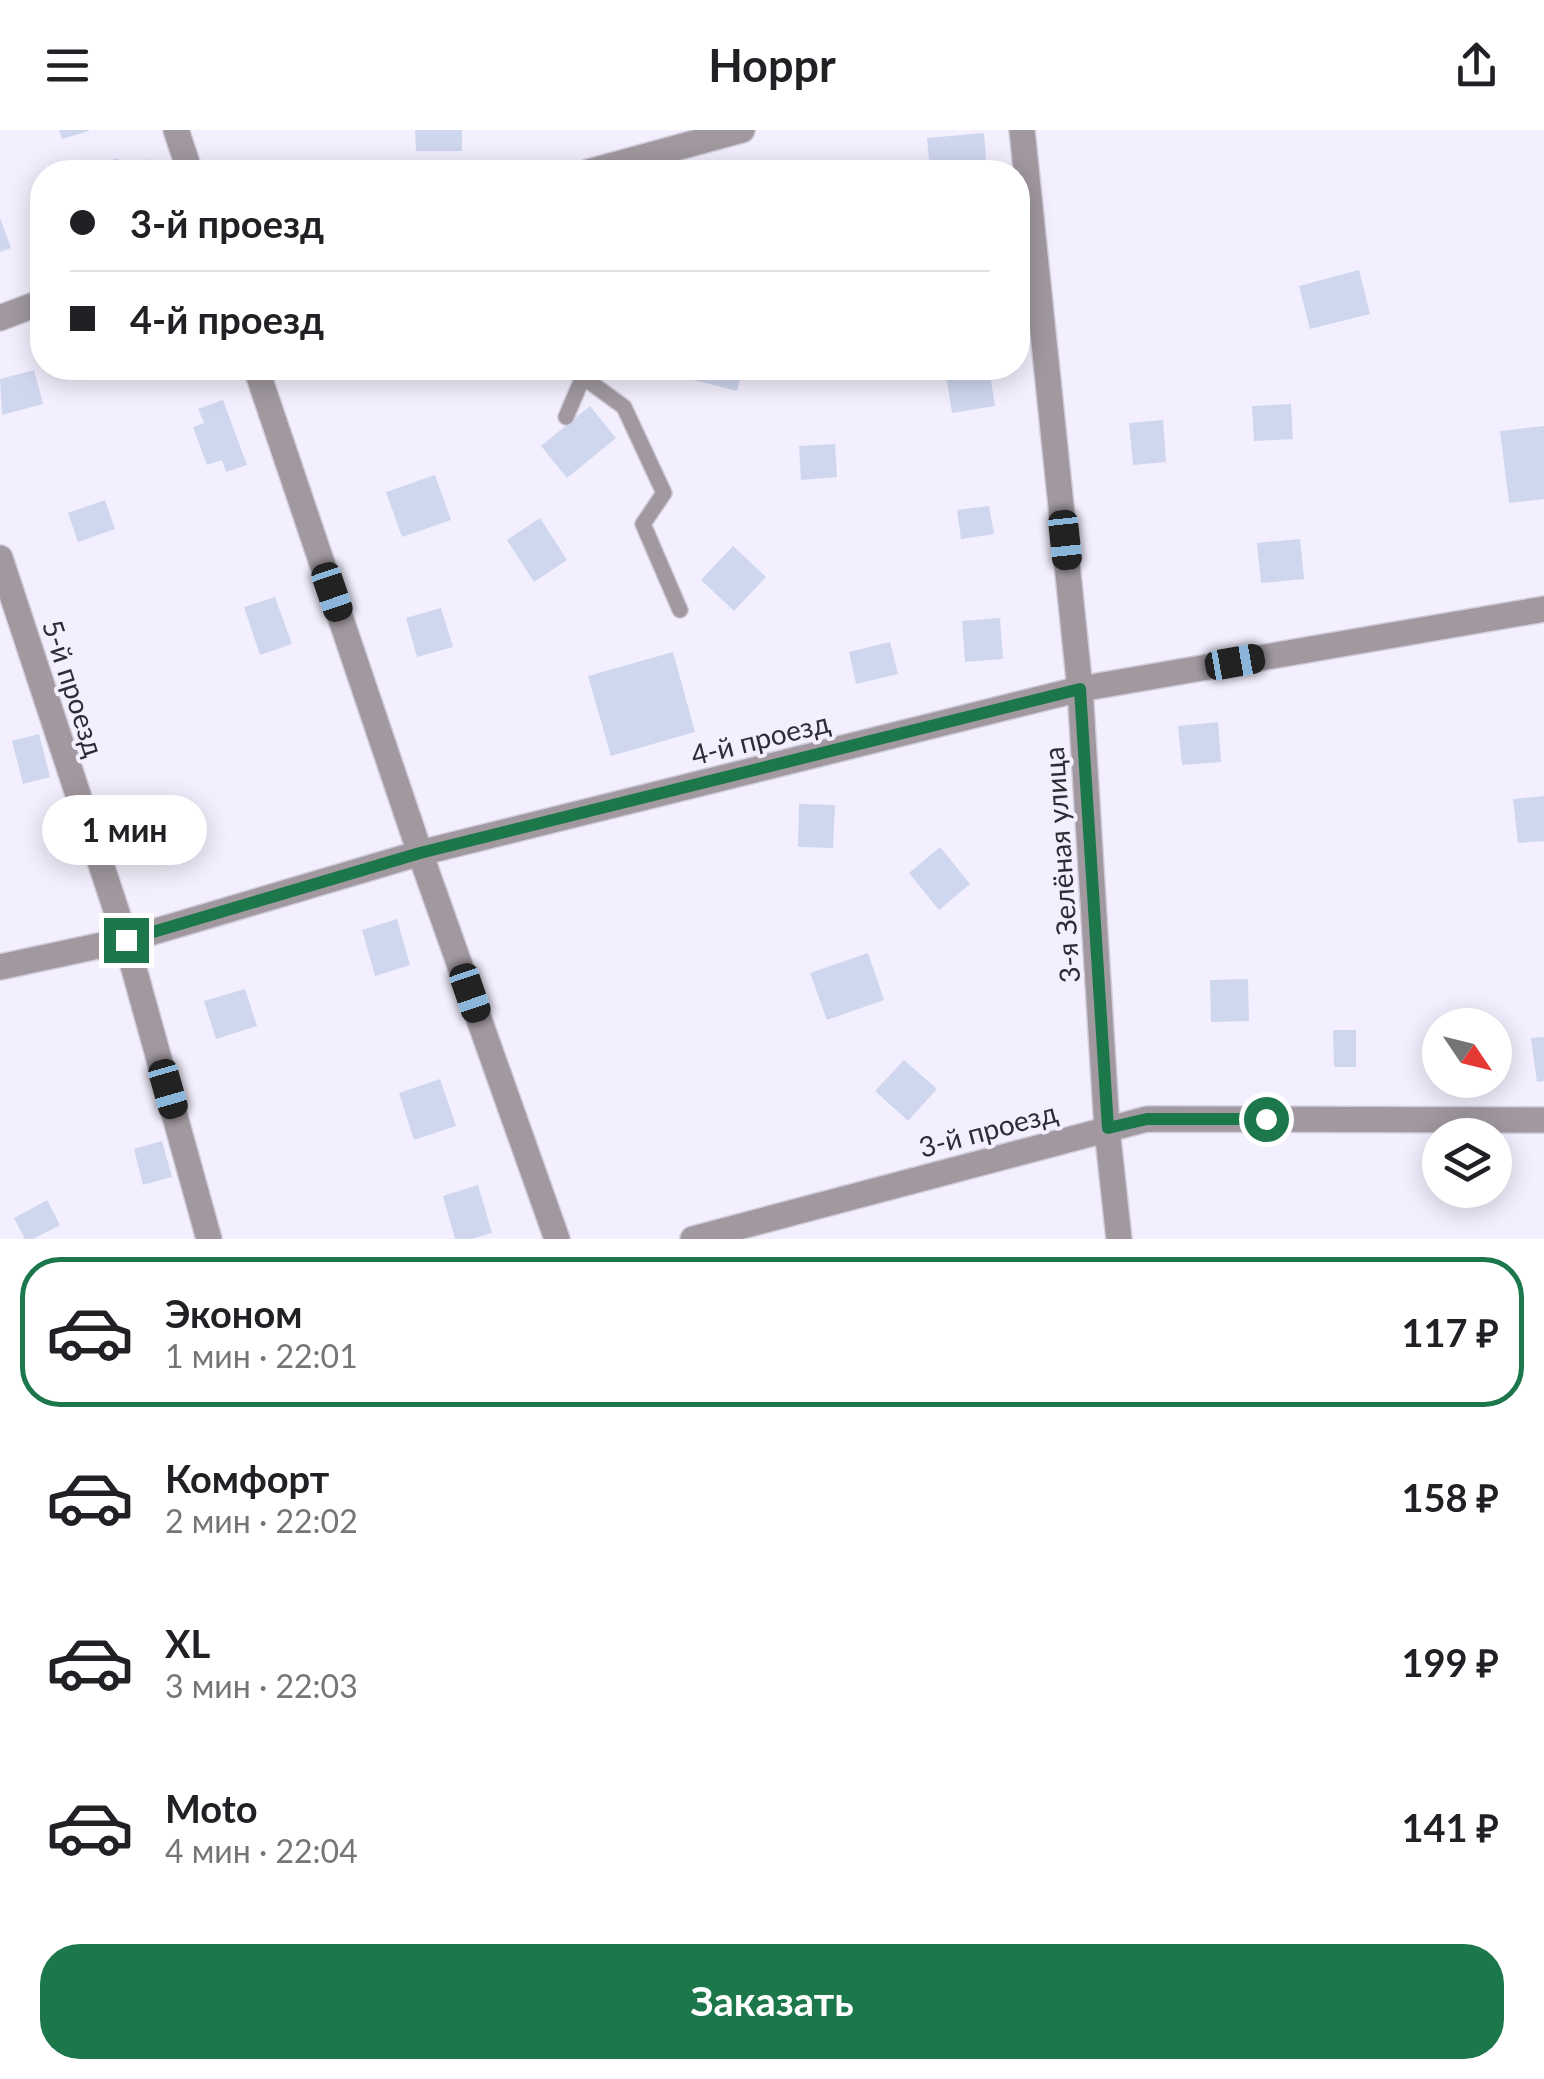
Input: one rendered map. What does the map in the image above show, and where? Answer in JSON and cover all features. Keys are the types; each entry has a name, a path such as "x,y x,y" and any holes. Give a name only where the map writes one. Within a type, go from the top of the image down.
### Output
{"street":[{"path":"176,130 186,160"},
{"path":"632,160 742,130"},
{"name":"3-я Зелёная улица","path":"1022,130 1025,160"},
{"name":"3-я Зелёная улица","path":"1030,207 1080,689 1108,1128 1119,1239"},
{"path":"0,318 30,307"},
{"path":"260,380 556,1239"},
{"name":"5-й проезд","path":"2,568 126,940 209,1239"},
{"name":"4-й проезд","path":"0,966 126,940 420,853 1080,689 1544,608"},
{"name":"3-й проезд","path":"692,1239 1147,1119 1544,1120"}],"lane":[{"path":"566,417 578,380"},
{"path":"591,380 624,407 664,494 643,524 680,610"}],"building":[{"path":"59,130 89,130 89,131 62,139"},
{"path":"415,130 462,130 462,151 416,151"},
{"path":"984,133 986,160 929,160 927,138"},
{"path":"0,218 11,248 0,252"},
{"path":"1359,270 1370,314 1310,329 1299,286"},
{"path":"30,371 30,380 37,380 43,404 2,415 0,379"},
{"path":"694,380 740,380 737,391"},
{"path":"947,380 991,380 995,406 952,413"},
{"path":"223,400 247,465 226,472 222,460 207,465 193,427 204,423 198,409"},
{"path":"1291,404 1293,439 1254,441 1252,406"},
{"path":"590,406 616,438 567,478 541,446"},
{"path":"1163,420 1166,462 1133,465 1129,423"},
{"path":"1544,426 1544,499 1509,503 1500,431"},
{"path":"835,444 837,477 801,480 799,446"},
{"path":"435,475 451,520 402,537 386,492"},
{"path":"105,500 115,529 78,542 68,513"},
{"path":"989,506 994,534 961,539 957,510"},
{"path":"540,518 567,560 534,582 507,540"},
{"path":"1300,539 1304,579 1261,583 1257,543"},
{"path":"733,546 766,577 734,611 701,580"},
{"path":"275,597 292,644 260,655 244,607"},
{"path":"441,608 453,647 417,657 406,618"},
{"path":"1000,618 1003,659 965,662 962,621"},
{"path":"890,642 898,674 856,684 849,652"},
{"path":"673,652 695,732 611,756 588,676"},
{"path":"1218,722 1221,762 1182,765 1178,726"},
{"path":"39,734 50,777 23,784 12,741"},
{"path":"1544,796 1544,841 1518,843 1513,799"},
{"path":"799,804 835,805 833,848 798,847"},
{"path":"940,847 970,884 939,910 909,873"},
{"path":"397,919 410,965 375,976 362,930"},
{"path":"868,953 884,1000 827,1020 810,973"},
{"path":"1248,979 1249,1021 1211,1022 1210,980"},
{"path":"245,989 257,1026 216,1039 204,1001"},
{"path":"1333,1030 1356,1030 1356,1067 1334,1067"},
{"path":"1544,1037 1544,1081 1537,1082 1531,1038"},
{"path":"904,1060 937,1089 908,1121 875,1091"},
{"path":"440,1079 456,1126 414,1140 399,1093"},
{"path":"162,1141 172,1177 143,1185 134,1149"},
{"path":"478,1185 492,1233 455,1239 443,1196"},
{"path":"47,1200 60,1225 25,1239 14,1218"}],"route":[{"path":"126,940 420,853 1080,689 1108,1128 1147,1119 1266,1119"}]}
